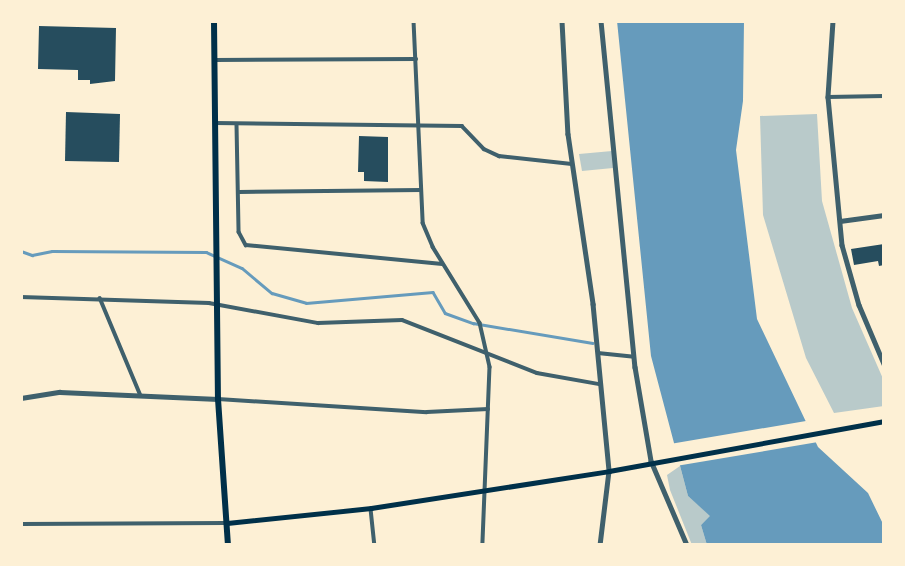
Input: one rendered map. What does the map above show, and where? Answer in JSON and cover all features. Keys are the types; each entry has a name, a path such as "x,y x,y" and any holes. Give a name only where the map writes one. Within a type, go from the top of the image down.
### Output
{"main road":[{"path":"214,21 218,399 228,545"},
{"path":"227,523 371,508 609,471 673,456 882,422"}],"street":[{"path":"414,21 417,127 426,234 480,326 491,382 483,545"},
{"path":"562,21 568,134 597,353 609,471 600,545"},
{"path":"601,21 634,357 651,461 687,545"},
{"path":"833,21 828,97 840,221 850,278 884,364"},
{"path":"215,60 416,59"},
{"path":"828,97 884,96"},
{"path":"215,123 461,126 484,149 499,156 574,164"},
{"path":"237,124 240,237 246,245 442,264"},
{"path":"239,192 421,190"},
{"path":"840,221 884,215"},
{"path":"21,297 209,303 318,323 402,320 557,379 599,384"},
{"path":"100,298 141,396"},
{"path":"597,353 634,357"},
{"path":"21,398 60,392 427,412 489,409"},
{"path":"371,508 375,545"},
{"path":"21,524 227,523"}],"shaded area":[{"path":"817,114 822,201 852,308 884,381 884,406 834,413 806,358 763,215 760,116"},
{"path":"612,151 613,168 582,171 579,154"},
{"path":"680,466 688,496 711,516 701,525 707,545 692,545 670,490 667,475"}],"water":[{"path":"617,21 744,21 743,101 736,150 757,319 818,447 868,493 884,526 884,545 707,545 701,525 710,516 688,496 651,356"}],"pier":[{"path":"806,421 818,442 676,466 670,444"}],"building":[{"path":"39,26 116,28 115,81 90,84 90,80 78,80 78,70 38,69"},
{"path":"66,112 120,114 119,162 65,161"},
{"path":"359,136 388,137 388,182 364,181 364,172 358,172"},
{"path":"884,244 884,265 879,266 878,261 854,265 851,249"}],"waterway":[{"path":"21,251 32,255 52,251 206,252 242,268 272,293 306,303 433,292 445,313 473,323 592,343"}]}
